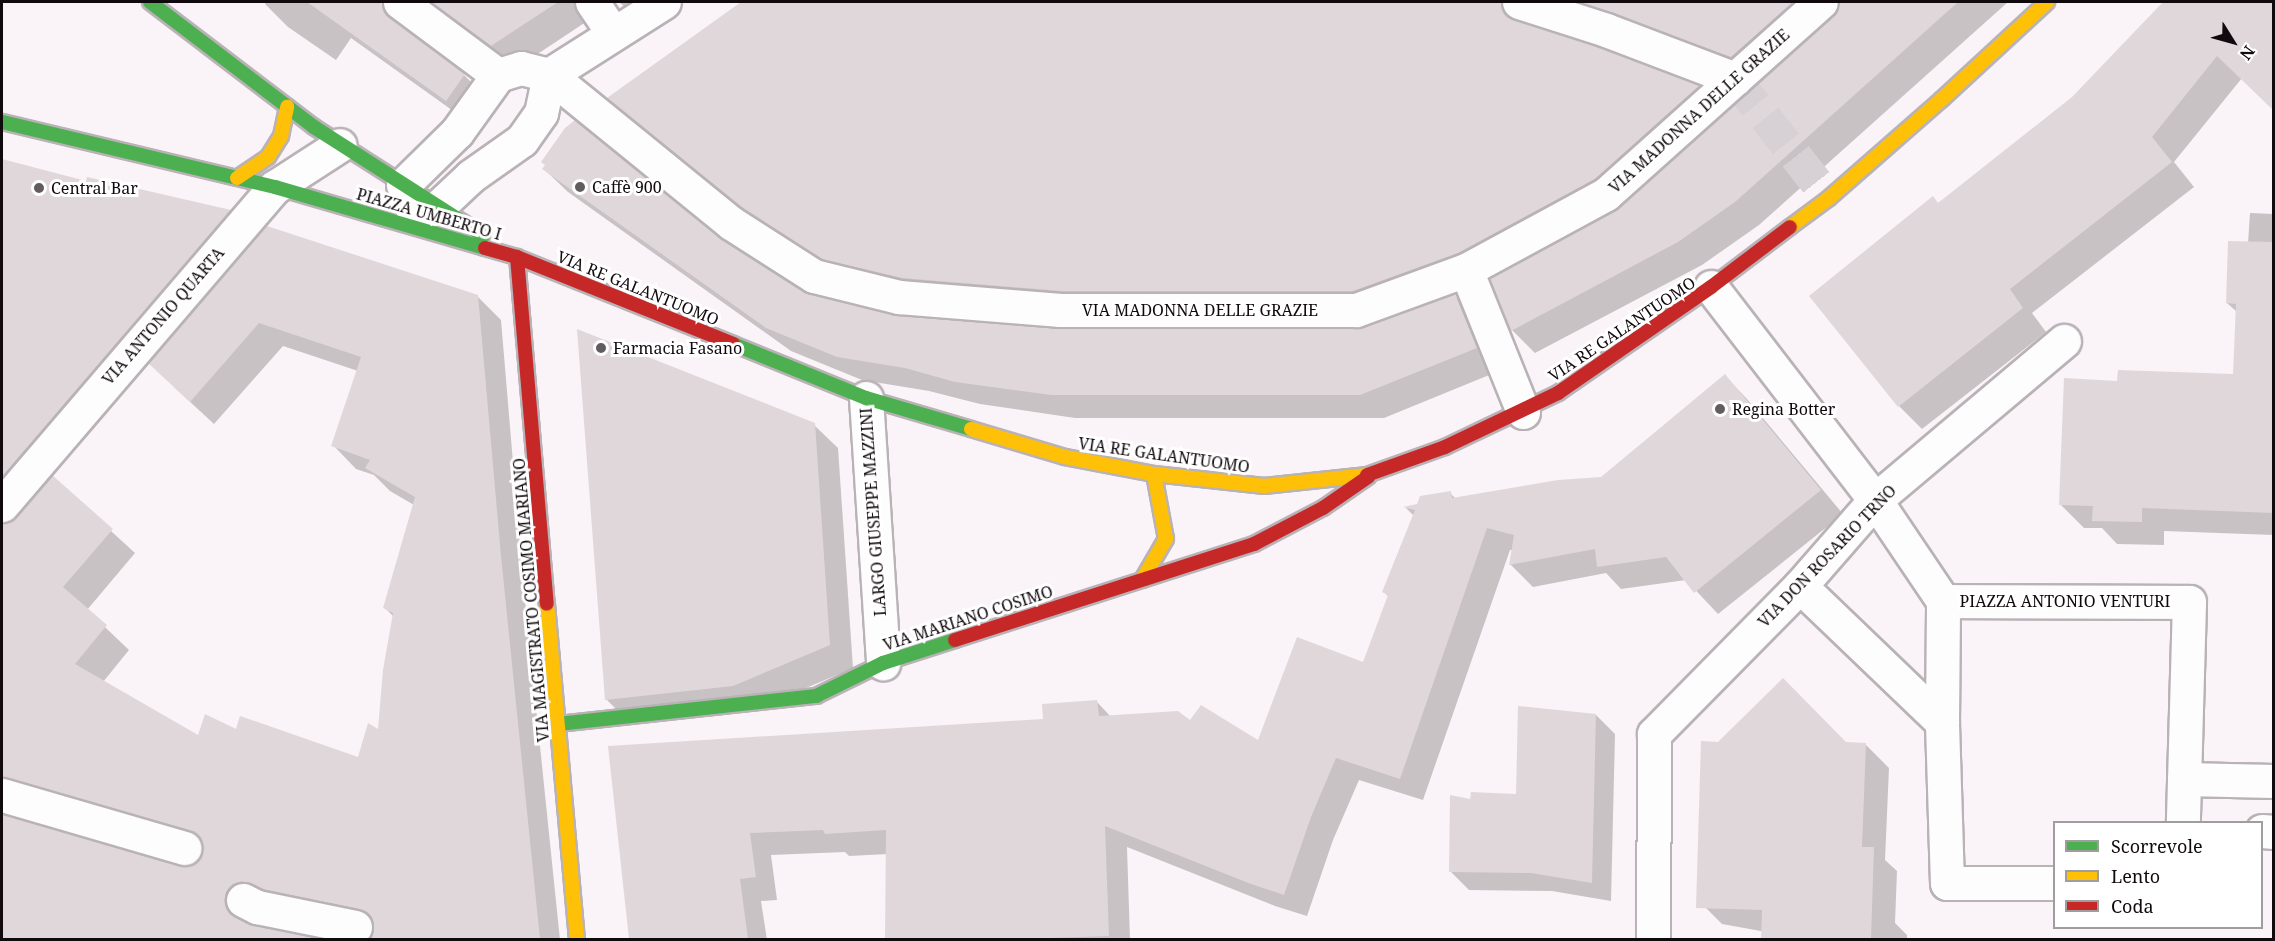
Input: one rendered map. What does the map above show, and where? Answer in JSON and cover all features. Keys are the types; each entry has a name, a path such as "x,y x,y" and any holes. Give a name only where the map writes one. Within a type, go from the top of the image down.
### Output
{"street":[{"name":"PIAZZA UMBERTO I","path":"150,2 340,145 517,257"},
{"path":"400,2 498,75"},
{"path":"592,2 613,33"},
{"path":"397,222 438,207 471,176 522,140 541,113 549,75 664,2"},
{"path":"1519,2 1606,30 1735,80"},
{"name":"VIA MADONNA DELLE GRAZIE","path":"549,75 731,223 814,276 899,297 1060,310 1356,310 1466,270 1606,194 1821,2"},
{"name":"VIA RE GALANTUOMO","path":"517,257 866,398 1065,457 1154,474 1264,486 1369,476 1445,447 1523,412 1558,393 1711,288 1829,198 1942,99 2047,2"},
{"path":"403,185 457,132 498,75 521,68 549,75"},
{"path":"237,178 267,157 281,136 287,107"},
{"name":"PIAZZA UMBERTO I","path":"2,122 275,187 517,257"},
{"name":"VIA ANTONIO QUARTA","path":"2,505 275,187 340,145"},
{"name":"VIA MAGISTRATO COSIMO MARIANO","path":"517,257 577,939"},
{"path":"1466,270 1523,412"},
{"name":"PIAZZA ANTONIO VENTURI","path":"1711,288 1875,500 1943,601 1942,722 1947,883 2053,883"},
{"name":"VIA DON ROSARIO TRNO","path":"1653,939 1654,734 1800,586 1875,500 2064,341"},
{"name":"LARGO GIUSEPPE MAZZINI","path":"866,398 883,663"},
{"path":"1142,580 1166,539 1154,474"},
{"name":"VIA MARIANO COSIMO","path":"558,724 816,696 883,663 1254,544 1323,508 1369,476"},
{"path":"1800,586 1942,722"},
{"name":"PIAZZA ANTONIO VENTURI","path":"1943,601 2189,602 2183,821"},
{"path":"2184,780 2274,781"},
{"path":"2,795 184,848"},
{"path":"243,900 257,907 355,927"}],"building":[{"path":"307,2 382,2 383,10 389,17 465,74 446,101"},
{"path":"431,2 558,2 491,46"},
{"path":"741,2 1501,2 1505,14 1513,20 1600,48 1699,86 1595,179 1458,253 1353,291 1061,291 902,278 821,259 742,208 607,98"},
{"path":"1579,2 1793,2 1731,57"},
{"path":"1839,2 1958,2 1735,202 1678,242 1511,331 1490,279 1618,208 1833,16"},
{"path":"2163,2 2274,2 2274,111 2217,56 2152,137 2172,162 2010,289 2023,308 1898,407 1809,296 1933,196 1938,203 2072,97"},
{"path":"575,120 719,238 810,294 897,316 1058,329 1356,329 1455,294 1477,348 1360,395 1051,395 955,382 905,368 837,357 766,328 542,169 545,165 541,162 565,128"},
{"path":"2,159 86,181 87,177 231,210 2,477"},
{"path":"267,226 478,295 501,556 540,939 369,939 373,931 373,922 368,913 359,909 263,889 242,881 233,884 226,892 224,901 227,910 234,916 253,925 322,939 2,939 2,814 179,866 188,866 196,862 202,853 202,843 198,836 189,830 2,777 2,523 16,517 52,475 113,529 63,587 107,625 75,664 198,735 205,714 236,729 240,716 358,757 368,723 378,729 383,670 393,613 383,608 415,497 365,468 370,460 331,446 361,357 259,323 190,402 148,363"},
{"path":"2228,241 2274,242 2274,513 2142,508 2142,522 2092,521 2093,506 2059,505 2064,378 2117,381 2118,370 2233,374 2236,304 2226,303"},
{"path":"577,329 815,423 830,645 733,686 605,700"},
{"path":"1725,374 1821,490 1694,593 1666,557 1597,567 1595,549 1509,565 1514,535 1487,528 1400,779 1336,758 1311,817 1284,895 1105,826 1109,936 885,939 886,830 825,834 823,830 750,833 756,877 740,879 748,939 629,939 608,746 1043,719 1042,704 1097,700 1099,716 1178,711 1190,720 1201,705 1258,740 1297,637 1363,662 1388,595 1382,592 1415,510 1403,507 1417,504 1420,496 1451,491 1452,498 1558,480 1601,477"},
{"path":"1783,678 1846,742 1866,743 1862,847 1874,847 1871,939 1761,939 1762,910 1696,908 1701,741 1718,742"},
{"path":"1518,706 1596,714 1592,883 1531,873 1449,872 1450,795 1470,799 1471,792 1516,794"}],"tunnel":[{"path":"1735,79 1829,198"}],"traffic: fast":[{"path":"150,2 314,127 483,235"},
{"path":"2,122 275,187 485,248"},
{"path":"733,344 866,398 971,429"},
{"path":"558,724 816,696 883,663 955,640"}],"traffic: slow":[{"path":"1790,227 1829,198 1942,99 2047,2"},
{"path":"237,178 268,157 281,136 287,107"},
{"path":"971,429 1065,457 1154,474 1264,486 1367,475"},
{"path":"1142,580 1166,539 1154,474"},
{"path":"547,604 577,940"}],"traffic: jam":[{"path":"1367,475 1445,447 1558,393 1711,287 1790,227"},
{"path":"485,248 517,257 733,344"},
{"path":"517,257 547,604"},
{"path":"955,640 1254,544 1323,508 1368,477"}],"place":[{"name":"Caffè 900","path":"580,187"},
{"name":"Central Bar","path":"39,188"},
{"name":"Farmacia Fasano","path":"601,348"},
{"name":"Regina Botter","path":"1720,409"}]}
